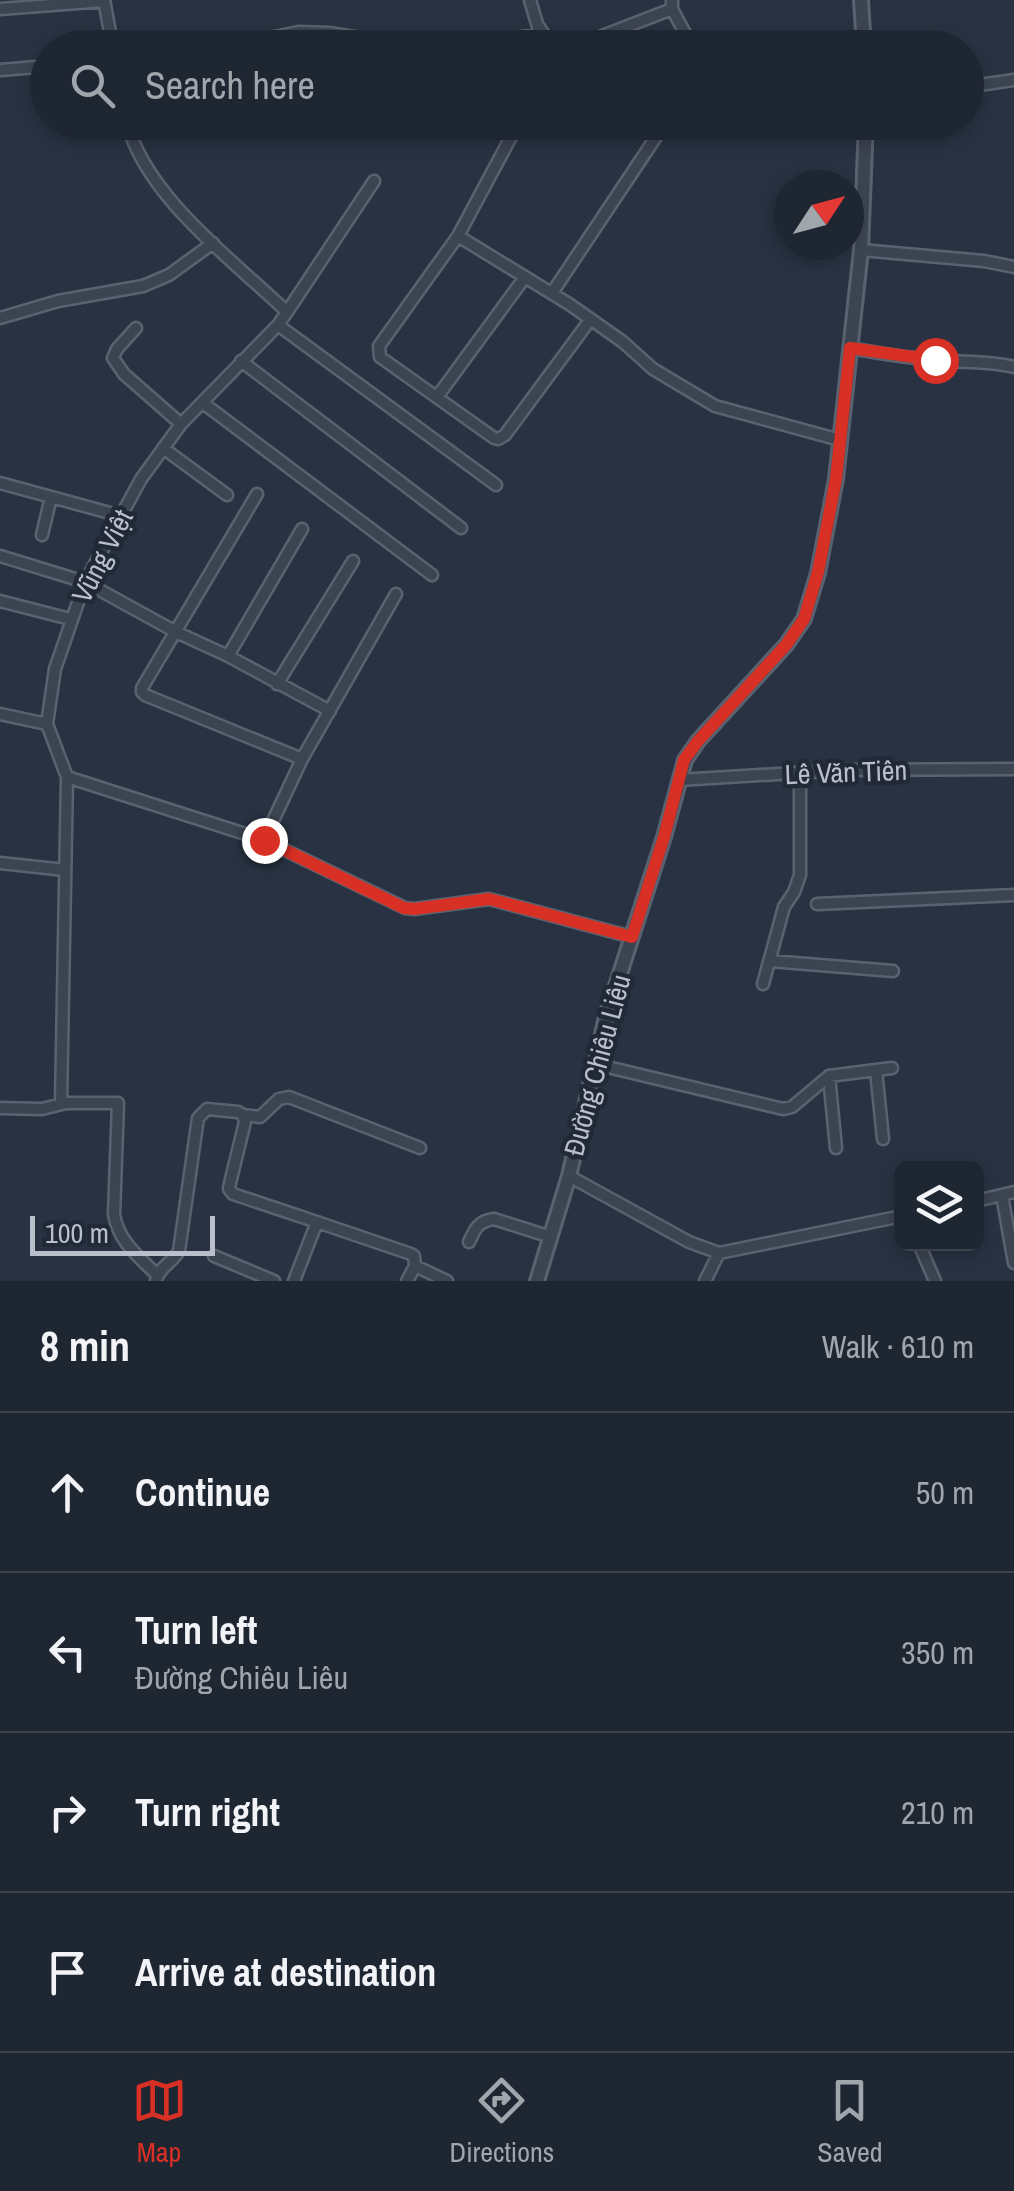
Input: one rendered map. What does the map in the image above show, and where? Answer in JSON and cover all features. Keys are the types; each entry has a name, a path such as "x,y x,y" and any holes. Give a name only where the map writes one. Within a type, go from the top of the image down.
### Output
{"street":[{"path":"0,9 14,4 104,0 110,30"},
{"path":"530,0 537,30"},
{"path":"861,0 863,30"},
{"path":"613,30 672,4 684,30"},
{"path":"0,70 30,68"},
{"path":"984,84 1014,80"},
{"path":"131,140 168,196 288,312"},
{"path":"509,140 458,236 379,346 380,357 498,438 505,435 590,320"},
{"path":"552,293 654,140"},
{"name":"Đường Chiêu Liêu","path":"864,186 865,140"},
{"name":"Vũng Việt","path":"61,1104 66,777 48,724 55,668 70,620 85,582 162,448 278,325 374,182"},
{"path":"458,236 552,293 623,342 652,368 716,406 840,440"},
{"path":"0,318 158,281 213,243"},
{"path":"864,250 1014,266"},
{"name":"Đường Chiêu Liêu","path":"537,1281 569,1176 606,1017 664,837 684,760 786,645 804,619 818,572 836,479 861,260"},
{"path":"437,397 525,277"},
{"path":"278,325 496,484"},
{"path":"136,328 114,355 115,363 181,424"},
{"path":"850,348 1014,367"},
{"path":"241,362 462,528"},
{"path":"203,403 432,575"},
{"path":"162,448 228,495"},
{"path":"0,482 121,516"},
{"path":"258,494 142,692 302,759"},
{"path":"42,535 51,497"},
{"path":"228,656 302,529"},
{"path":"0,556 85,582 330,711"},
{"path":"277,684 353,561"},
{"path":"264,840 302,759 396,594"},
{"path":"0,602 70,620"},
{"path":"0,714 48,724"},
{"name":"Lê Văn Tiên","path":"679,780 844,770 1014,769"},
{"path":"763,984 784,907 800,875 800,772"},
{"path":"66,777 264,840 404,908 489,899 632,937"},
{"path":"0,863 65,870"},
{"path":"817,904 1014,895"},
{"path":"770,962 893,971"},
{"path":"595,1064 783,1109 792,1107 829,1076 892,1068"},
{"path":"876,1070 883,1139"},
{"path":"829,1076 836,1148"},
{"path":"0,1108 118,1103 116,1228 156,1278 175,1258 181,1242 202,1112 213,1108 260,1117 279,1099 289,1098 420,1148"},
{"path":"243,1115 245,1126 230,1189 237,1196 411,1254 414,1266 407,1281"},
{"path":"569,1176 689,1242 719,1253 894,1218"},
{"path":"1008,1193 1014,1262"},
{"path":"469,1242 477,1225 494,1219 551,1236"},
{"path":"294,1281 317,1222"},
{"path":"923,1251 935,1281"},
{"path":"705,1281 719,1253"},
{"path":"214,1256 274,1281"},
{"path":"414,1266 447,1281"}],"route":[{"path":"264,840 404,908 483,898 632,937 684,760 786,645 804,619 818,572 836,479 850,348 935,360"}]}
